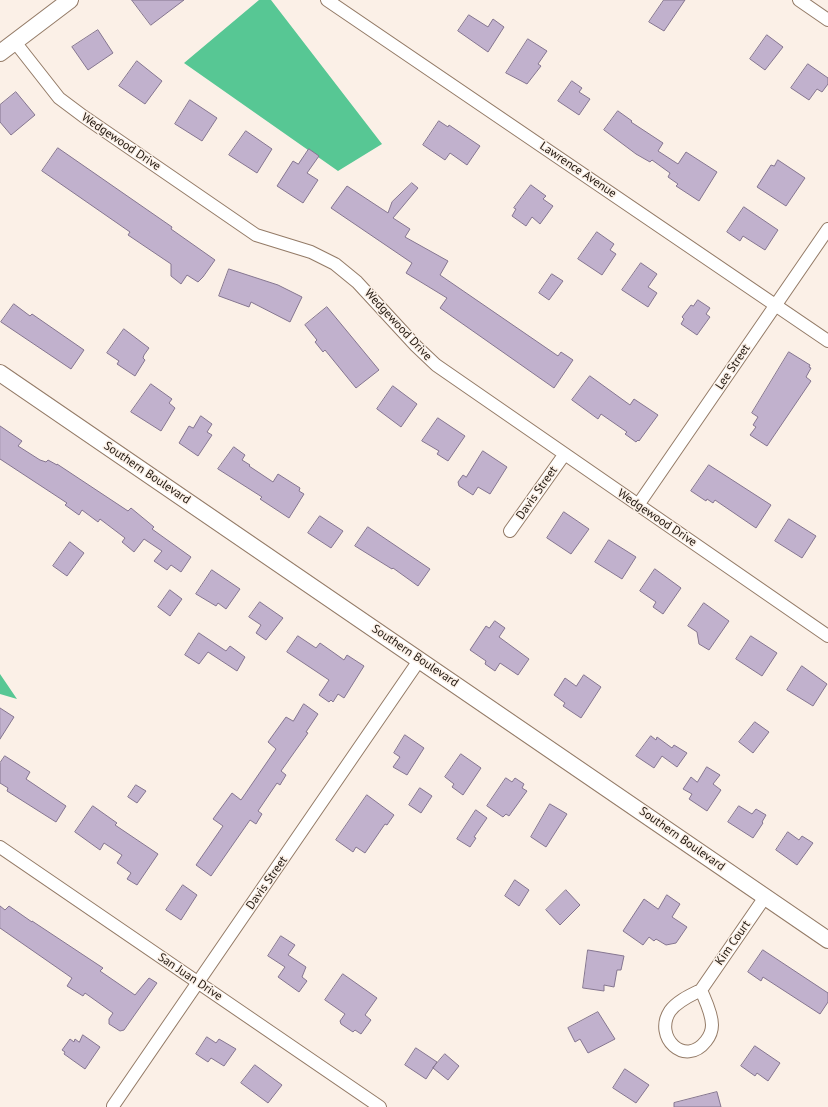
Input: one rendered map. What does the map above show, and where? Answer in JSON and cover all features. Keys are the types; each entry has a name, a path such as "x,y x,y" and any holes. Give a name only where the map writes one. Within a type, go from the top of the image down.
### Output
{"street":[{"path":"0,53 70,0"},
{"name":"Lawrence Avenue","path":"327,0 828,341"},
{"path":"799,0 828,20"},
{"name":"Wedgewood Drive","path":"15,42 59,98 83,116 256,234 311,252 335,264 362,287 416,346 436,365 564,455 828,636"},
{"name":"Lee Street","path":"638,505 828,229"},
{"name":"Southern Boulevard","path":"0,373 828,940"},
{"name":"Davis Street","path":"510,531 564,455"},
{"name":"Davis Street","path":"113,1106 420,660"},
{"name":"San Juan Drive","path":"0,847 380,1107"},
{"name":"Kim Court","path":"701,990 712,1024 711,1035 703,1045 695,1051 686,1052 675,1048 668,1039 664,1030 671,1010 701,990 766,897"}],"green space":[{"path":"259,0 271,0 382,144 338,171 184,63"},
{"path":"0,674 17,699 0,694"}],"building":[{"path":"132,0 184,0 151,25"},
{"path":"664,0 685,0 664,31 649,22"},
{"path":"469,15 488,27 493,19 504,27 488,52 458,31"},
{"path":"98,30 113,53 88,70 72,47"},
{"path":"767,35 783,47 765,70 750,59"},
{"path":"528,39 547,51 538,64 541,66 527,84 506,73"},
{"path":"137,61 162,81 145,104 119,86"},
{"path":"808,64 828,78 828,84 822,92 817,89 809,100 791,88"},
{"path":"572,81 582,88 579,92 590,99 579,115 558,101"},
{"path":"16,92 35,115 11,135 0,122 0,105"},
{"path":"190,100 217,118 202,141 175,124"},
{"path":"618,111 632,121 631,122 663,143 658,151 678,164 686,152 717,172 699,201 676,186 678,184 668,177 670,173 652,160 650,162 636,154 604,130"},
{"path":"439,121 448,127 449,125 480,146 467,165 450,153 445,160 423,145"},
{"path":"246,131 272,149 257,173 229,155"},
{"path":"58,148 172,227 171,229 215,260 203,277 198,282 187,275 181,284 171,276 171,264 128,235 130,232 42,171"},
{"path":"309,149 319,156 307,173 318,180 303,203 277,186 293,161 298,164"},
{"path":"778,160 805,178 786,206 757,187 771,165 774,166"},
{"path":"412,183 418,188 393,218 410,229 405,237 448,261 440,275 558,356 561,352 573,360 554,388 440,308 447,298 406,273 412,263 331,208 347,186 388,213 392,202"},
{"path":"531,185 546,196 543,199 553,206 540,224 532,217 526,226 512,216 516,209 514,208"},
{"path":"744,207 778,230 765,250 743,236 740,241 727,232"},
{"path":"597,232 614,244 610,250 616,254 602,275 578,259"},
{"path":"641,263 657,274 648,287 657,293 648,307 622,290"},
{"path":"229,269 278,285 302,297 290,322 251,302 249,307 219,296"},
{"path":"552,274 563,281 549,300 539,293"},
{"path":"698,300 710,308 706,314 710,317 697,335 681,324 684,319 682,317 691,305 693,306"},
{"path":"14,304 30,316 32,314 84,350 71,369 1,322"},
{"path":"327,307 379,370 356,388 325,350 323,352 315,342 317,340 305,325"},
{"path":"124,329 149,348 143,358 145,360 135,376 117,364 119,361 107,353"},
{"path":"789,352 810,365 809,367 811,368 806,377 811,381 767,446 750,435 756,427 753,425 758,417 752,413"},
{"path":"590,376 630,405 634,399 658,415 639,441 638,440 636,442 625,434 627,432 601,414 598,419 572,400"},
{"path":"151,384 172,399 169,403 175,408 161,431 131,412"},
{"path":"393,386 417,404 401,427 377,409"},
{"path":"201,416 212,424 207,432 212,435 198,456 179,443 189,426 193,428"},
{"path":"438,418 465,436 448,461 437,454 439,451 422,441"},
{"path":"0,426 22,441 18,446 40,460 46,462 48,460 57,464 128,511 131,508 154,527 152,529 191,557 181,572 171,565 167,570 154,561 162,551 144,539 134,552 122,542 125,538 100,519 98,522 82,510 79,515 65,505 67,503 0,459"},
{"path":"234,447 245,455 242,460 273,482 278,474 300,488 299,491 304,494 289,518 260,499 262,497 218,469"},
{"path":"483,451 507,467 490,494 478,487 473,495 459,486 458,482 463,475 466,477"},
{"path":"709,465 771,505 756,528 715,500 713,503 707,499 706,501 691,491"},
{"path":"564,512 589,529 571,554 547,538"},
{"path":"320,516 343,531 331,548 308,533"},
{"path":"789,519 816,536 802,558 775,541"},
{"path":"368,527 430,569 418,586 393,568 392,569 355,546"},
{"path":"609,540 636,557 622,579 595,562"},
{"path":"70,542 84,553 67,576 53,566"},
{"path":"655,569 681,588 663,614 653,607 656,602 640,591"},
{"path":"212,570 240,589 226,609 218,603 216,606 196,594"},
{"path":"170,590 182,599 170,616 158,607"},
{"path":"260,602 283,618 266,640 256,633 261,625 249,617"},
{"path":"704,603 729,621 709,650 699,644 697,632 688,626"},
{"path":"495,621 505,628 499,637 529,659 518,675 500,663 495,671 485,664 486,661 470,650 486,626 489,628"},
{"path":"199,633 226,651 230,646 245,657 237,671 208,652 199,664 185,655"},
{"path":"298,636 316,648 320,643 344,660 347,655 364,666 344,698 338,694 333,702 331,700 329,702 319,695 329,680 287,652"},
{"path":"751,636 777,653 762,676 736,659"},
{"path":"802,666 827,684 813,706 787,690"},
{"path":"584,675 601,687 581,718 563,706 565,703 554,695 565,678 576,686"},
{"path":"304,704 318,714 306,732 308,733 281,771 286,775 280,785 277,783 258,811 262,814 256,824 250,820 211,876 196,865 223,826 213,819 232,793 241,800 276,749 268,742 286,717 293,721"},
{"path":"0,708 14,717 0,739"},
{"path":"755,722 769,732 753,753 739,742"},
{"path":"405,735 424,748 407,775 393,767 400,757 394,753"},
{"path":"651,736 656,740 657,737 672,748 674,745 687,753 677,767 662,756 654,768 636,756"},
{"path":"461,754 481,768 463,795 452,787 454,784 445,777"},
{"path":"5,756 30,772 26,779 66,806 56,822 7,791 8,788 0,783 0,763"},
{"path":"707,767 720,775 713,784 721,790 707,811 689,799 692,794 683,789 691,777 697,782"},
{"path":"506,778 512,782 515,778 524,784 522,788 527,791 509,816 506,814 503,817 487,806"},
{"path":"136,785 146,791 137,803 128,797"},
{"path":"420,788 432,796 421,813 409,805"},
{"path":"367,795 394,815 387,825 385,824 365,853 356,847 353,852 336,840"},
{"path":"550,804 567,814 546,847 531,837"},
{"path":"93,806 117,823 115,825 158,854 137,885 127,879 131,873 117,863 122,855 104,843 100,850 75,832"},
{"path":"739,806 752,814 756,809 766,815 762,822 763,823 753,838 728,822"},
{"path":"476,810 487,818 474,837 476,838 470,847 457,839"},
{"path":"788,832 799,840 802,836 813,843 797,865 776,850"},
{"path":"515,880 529,890 519,906 505,896"},
{"path":"183,885 197,895 181,920 166,910"},
{"path":"566,890 580,905 560,925 546,910"},
{"path":"667,895 680,904 672,917 687,927 676,943 666,945 656,939 654,941 649,937 643,945 623,931 644,899 658,909"},
{"path":"0,906 5,910 9,906 32,921 103,968 100,971 135,995 149,978 157,983 124,1030 120,1031 109,1024 109,1019 113,1013 85,993 83,996 67,986 72,978 0,928"},
{"path":"281,936 295,945 288,955 306,967 302,977 307,981 299,992 278,977 285,967 268,956"},
{"path":"588,950 624,956 621,970 617,970 614,987 604,985 604,991 583,988"},
{"path":"763,950 828,993 828,1002 820,1014 763,977 761,981 748,972"},
{"path":"343,974 377,998 365,1015 371,1020 361,1034 355,1030 353,1032 341,1024 340,1021 345,1014 325,1000"},
{"path":"598,1012 615,1039 588,1053 580,1039 575,1042 568,1028"},
{"path":"83,1035 100,1047 85,1069 64,1054 65,1052 62,1050 70,1039 74,1042 75,1039 79,1042"},
{"path":"207,1037 216,1043 219,1039 236,1049 224,1066 211,1058 208,1062 196,1054"},
{"path":"755,1046 780,1063 768,1081 757,1073 755,1076 741,1066"},
{"path":"416,1048 437,1062 426,1079 405,1065"},
{"path":"445,1054 459,1066 448,1080 433,1068"},
{"path":"255,1065 282,1085 268,1103 241,1083"},
{"path":"625,1069 649,1085 636,1103 613,1088"},
{"path":"717,1092 721,1107 674,1107 674,1103"}]}
